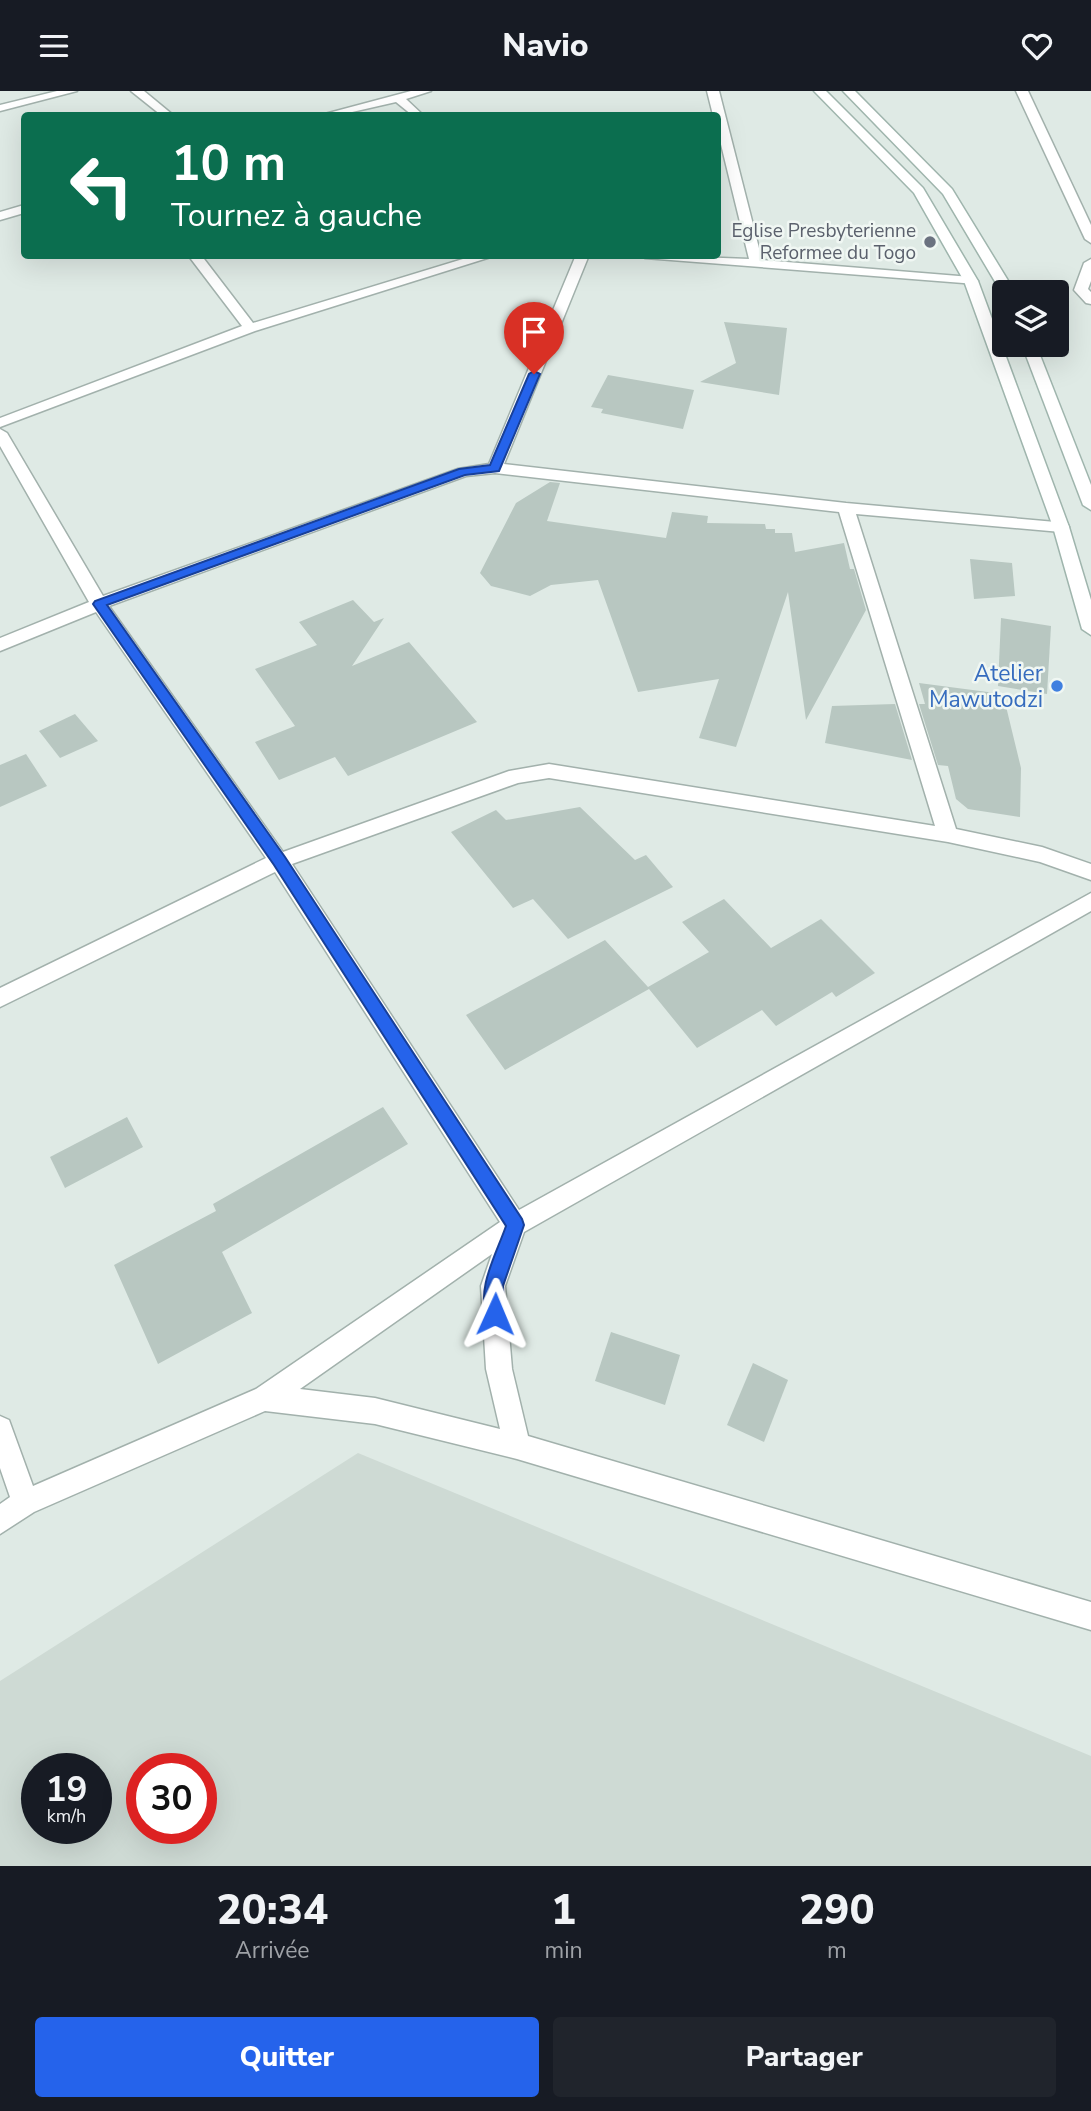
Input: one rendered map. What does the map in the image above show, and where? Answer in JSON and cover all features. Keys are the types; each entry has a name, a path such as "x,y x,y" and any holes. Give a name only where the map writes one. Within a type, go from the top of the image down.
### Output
{"street":[{"path":"0,109 71,91"},
{"path":"137,91 163,112"},
{"path":"339,112 425,91"},
{"path":"713,91 718,112"},
{"path":"821,91 919,191 971,281 1061,527 1091,629"},
{"path":"849,91 948,192 1001,280"},
{"path":"1021,91 1091,239"},
{"path":"397,97 414,112"},
{"path":"721,123 756,262"},
{"path":"0,216 21,210"},
{"path":"197,259 250,328"},
{"path":"0,423 250,328 478,259"},
{"path":"495,468 581,259"},
{"path":"711,259 971,281"},
{"path":"1088,293 1091,263"},
{"path":"1034,357 1091,505"},
{"path":"0,433 99,604 279,861 515,1225"},
{"path":"0,645 99,604 463,472 495,468 846,508 1061,527"},
{"path":"846,508 948,835"},
{"path":"0,998 279,861 516,776 549,771 948,835 1042,855 1091,872"},
{"path":"0,1520 25,1503 265,1398 515,1225 1091,901"},
{"path":"515,1225 493,1286 499,1369 517,1446"},
{"path":"265,1398 375,1411 517,1446 1091,1616"},
{"path":"0,1429 25,1503"}],"shaded area":[{"path":"358,1453 1091,1756 1091,1866 0,1866 0,1681"}],"building":[{"path":"724,322 787,328 779,395 700,382 736,363"},
{"path":"608,375 694,390 683,429 601,413 603,409 591,407"},
{"path":"550,482 560,483 547,521 666,538 672,512 708,516 707,523 765,524 766,529 775,529 775,533 792,533 795,552 844,543 850,569 854,569 866,610 806,720 788,592 736,747 699,738 719,679 638,692 598,580 551,585 530,596 491,586 480,573 516,503"},
{"path":"970,559 1012,563 1015,596 974,599"},
{"path":"353,600 374,622 384,618 352,666 409,642 477,722 348,776 335,757 279,780 255,742 295,726 255,669 317,645 299,622"},
{"path":"1001,618 1051,626 1047,694 998,686"},
{"path":"919,683 1003,694 1021,768 1020,817 968,809 956,799 948,766 938,765 919,704 925,704"},
{"path":"895,704 912,760 825,743 832,706"},
{"path":"75,714 98,741 60,758 39,731"},
{"path":"26,754 47,786 0,807 0,765"},
{"path":"580,807 635,860 646,855 673,887 568,939 533,899 513,908 451,832 496,810 506,820"},
{"path":"724,899 771,948 821,919 875,973 836,997 832,992 776,1026 762,1010 697,1048 649,989 505,1070 466,1015 605,940 648,987 709,952 682,922"},
{"path":"383,1107 408,1144 222,1252 252,1313 158,1364 114,1265 216,1211 213,1204"},
{"path":"127,1117 143,1147 65,1188 50,1157"},
{"path":"611,1332 680,1355 665,1405 595,1381"},
{"path":"753,1363 788,1380 764,1442 727,1425"}],"place":[{"name":"Eglise Presbyterienne Reformee du Togo","path":"930,242"},
{"name":"Atelier Mawutodzi","path":"1057,686"}],"route":[{"path":"495,1314 493,1286 515,1225 279,861 99,604 463,472 495,468 534,374"}]}
